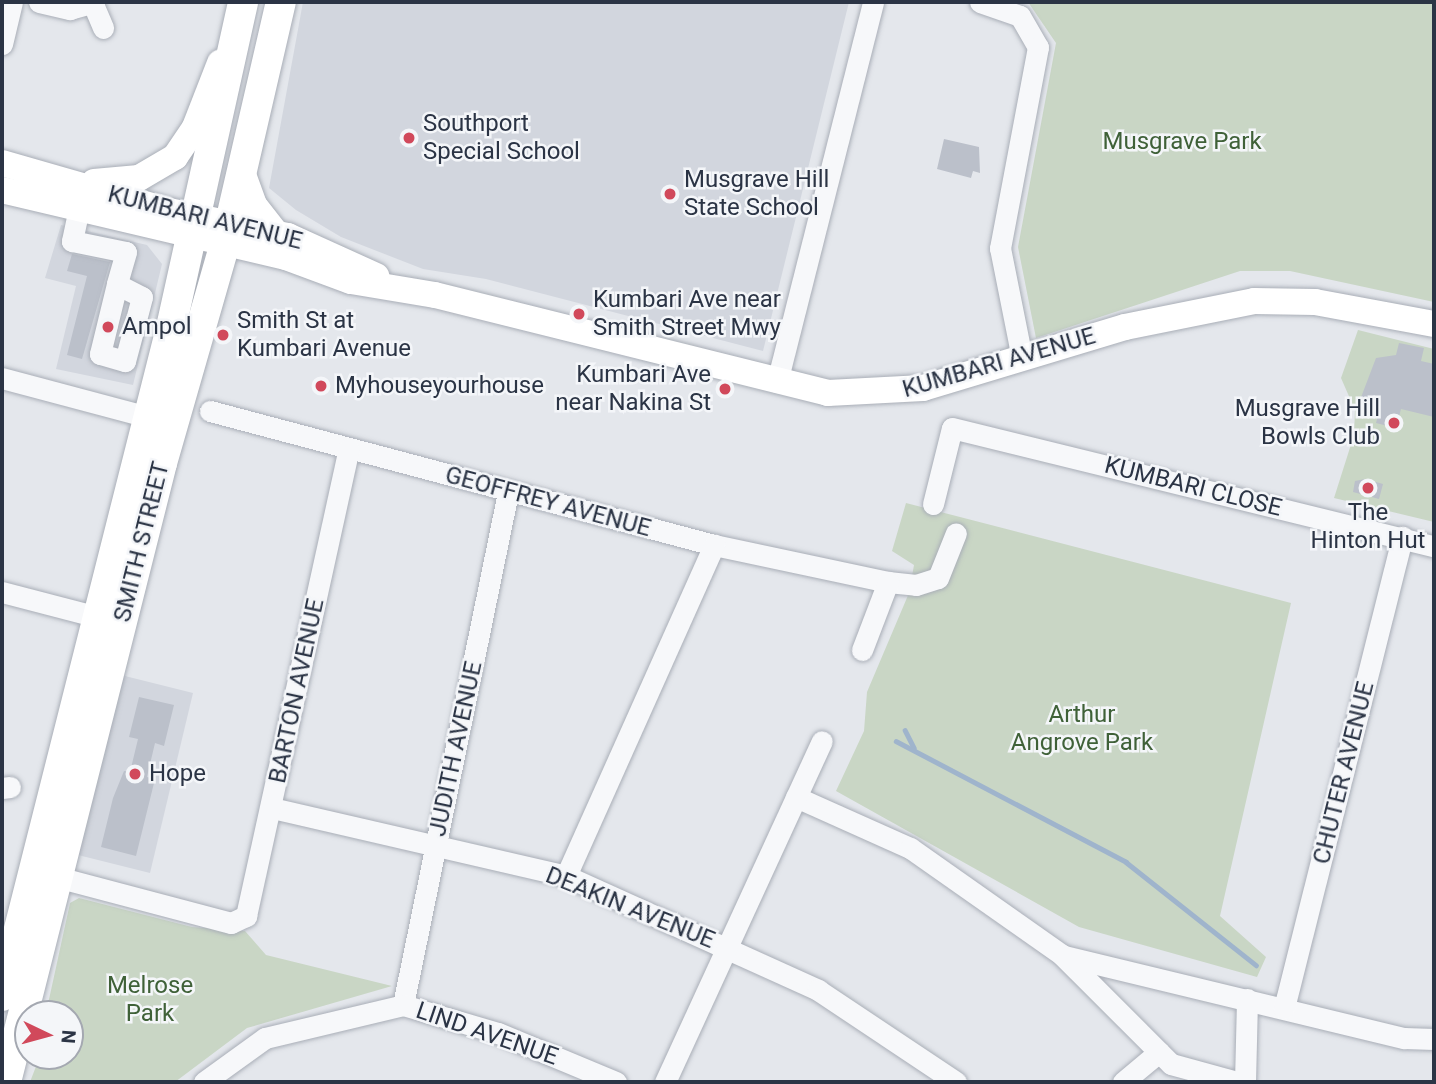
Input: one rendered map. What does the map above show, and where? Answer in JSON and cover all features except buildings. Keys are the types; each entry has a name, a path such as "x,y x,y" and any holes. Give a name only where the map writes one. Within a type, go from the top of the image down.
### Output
{"highway":[{"name":"SMITH STREET","path":"6,1082 162,463 228,234 281,2"},
{"name":"SMITH STREET","path":"2,996 170,332 242,5"}],"main road":[{"path":"64,179 129,181 175,157 195,127 242,5"},
{"name":"KUMBARI AVENUE","path":"2,163 64,179 193,227"},
{"path":"241,169 254,205 276,233"},
{"name":"KUMBARI AVENUE","path":"2,190 116,218 228,234 352,281 403,288 828,393 879,395 1179,313 1254,301 1328,303 1434,324"},
{"name":"KUMBARI AVENUE","path":"228,234 276,233 403,288"}],"street":[{"path":"2,44 12,2"},
{"path":"39,2 70,9 93,3 103,29"},
{"path":"777,382 873,2"},
{"path":"980,2 1020,16 1038,47 1000,248 1022,358"},
{"path":"79,208 72,241 126,252 117,284 100,354 125,361 142,296 117,284"},
{"path":"107,250 116,218"},
{"path":"132,337 170,332"},
{"path":"132,337 161,368"},
{"path":"2,378 149,417"},
{"name":"GEOFFREY AVENUE","path":"210,411 714,545 888,582 916,585 937,578 956,533"},
{"name":"KUMBARI CLOSE","path":"933,503 951,428 1434,546"},
{"name":"BARTON AVENUE","path":"57,877 231,923 252,904 349,449"},
{"name":"JUDITH AVENUE","path":"404,1005 508,492"},
{"name":"CHUTER AVENUE","path":"1284,1008 1402,537"},
{"path":"566,876 714,545"},
{"path":"862,650 888,582"},
{"path":"2,592 98,617"},
{"path":"665,1082 822,741"},
{"path":"796,797 910,848 1062,955 1171,1064 1237,1082"},
{"name":"DEAKIN AVENUE","path":"272,808 566,876 818,990 956,1082"},
{"path":"1062,955 1404,1038 1434,1052"},
{"path":"1245,1082 1247,999"},
{"name":"LIND AVENUE","path":"204,1082 265,1038 404,1005 498,1033 616,1082"},
{"path":"1404,1038 1434,1039"},
{"path":"1123,1082 1159,1052"}],"shaded area":[{"path":"303,2 849,2 763,351 486,279 423,269 341,237 296,210 269,188"},
{"name":"Ampol","path":"61,225 147,245 162,264 133,385 56,369 76,286 45,278"},
{"name":"Hope","path":"121,675 193,693 150,873 78,855"}],"green space":[{"name":"Musgrave Park","path":"1028,2 1434,2 1434,302 1290,271 1240,271 1036,338 1018,247 1056,43"},
{"name":"Musgrave Hill Bowls Club","path":"1358,330 1434,349 1434,522 1334,498 1354,435 1355,410 1341,378"},
{"name":"Arthur Angrove Park","path":"906,503 1291,603 1220,916 1266,957 1257,977 1079,927 836,791 864,731 867,692 909,593 914,565 892,551"},
{"name":"Melrose Park","path":"79,898 192,927 245,931 266,955 392,986 247,1028 175,1082 30,1082 35,1070 84,1070 84,1000 49,1000 70,903"}],"waterway":[{"path":"905,730 914,748"},
{"path":"896,741 1126,862 1256,965"}],"place":[{"name":"Southport Special School","path":"409,138"},
{"name":"Musgrave Hill State School","path":"670,194"},
{"name":"Kumbari Ave near Smith Street Mwy","path":"579,314"},
{"name":"Ampol","path":"108,327"},
{"name":"Smith St at Kumbari Avenue","path":"223,335"},
{"name":"Myhouseyourhouse","path":"321,386"},
{"name":"Kumbari Ave near Nakina St","path":"725,389"},
{"name":"Musgrave Hill Bowls Club","path":"1394,423"},
{"name":"The Hinton Hut","path":"1368,488"},
{"name":"Hope","path":"135,774"}]}
